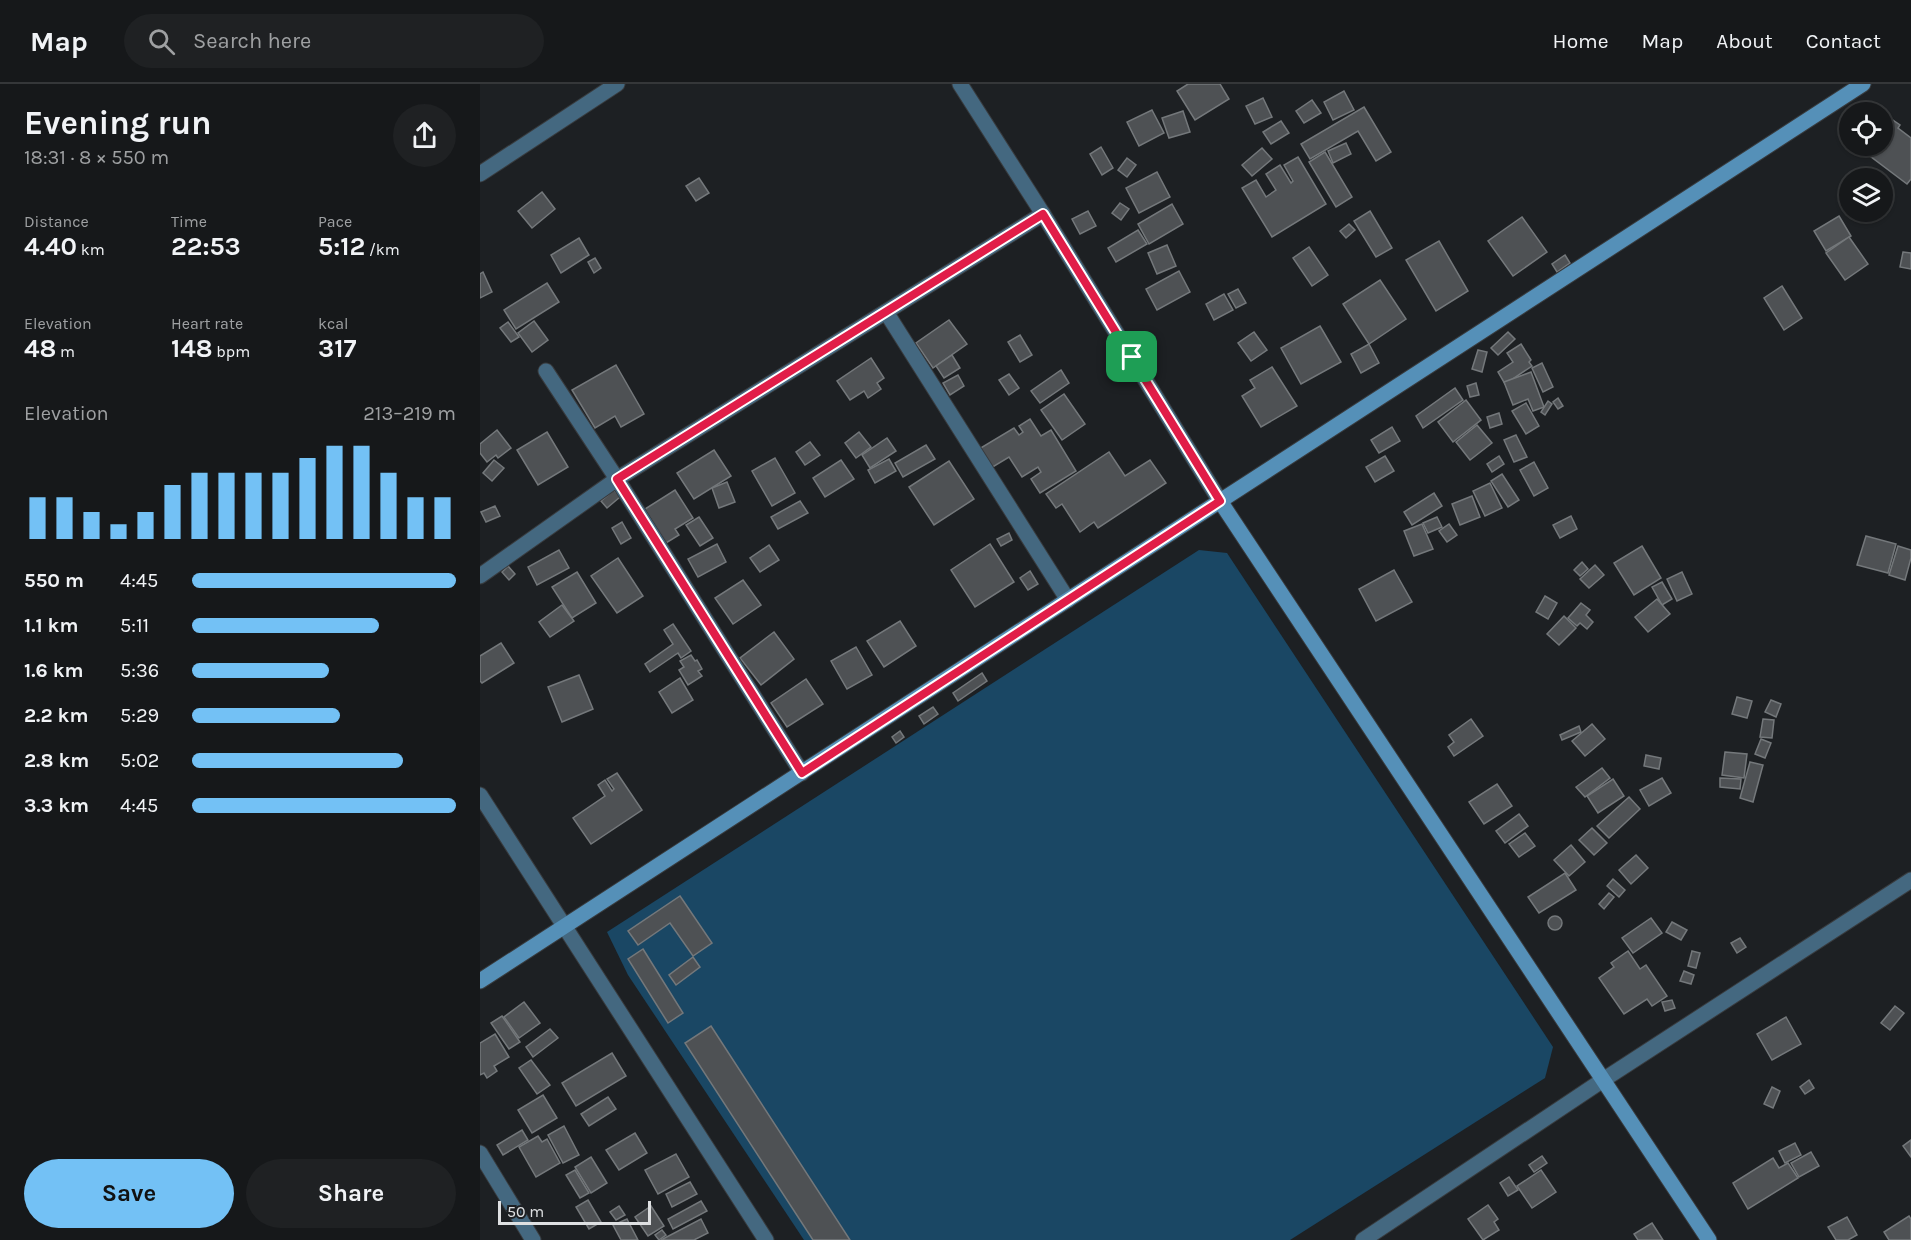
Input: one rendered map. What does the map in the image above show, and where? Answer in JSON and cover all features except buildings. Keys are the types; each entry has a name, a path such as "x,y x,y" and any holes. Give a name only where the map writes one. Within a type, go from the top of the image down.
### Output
{"street":[{"path":"480,174 617,84"},
{"path":"960,84 1220,501 1709,1240"},
{"path":"480,981 1863,84"},
{"path":"480,576 617,479 1043,214"},
{"path":"886,312 1068,600"},
{"path":"546,371 617,479 802,773"},
{"path":"480,795 766,1240"},
{"path":"1363,1240 1603,1080 1911,880"},
{"path":"480,1153 533,1240"}],"shaded area":[{"path":"1199,550 1227,553 1553,1047 1545,1078 1290,1240 804,1240 628,975 607,932"}],"route":[{"path":"1043,214 1132,357 1220,501 802,773 617,479 1043,214"}]}
